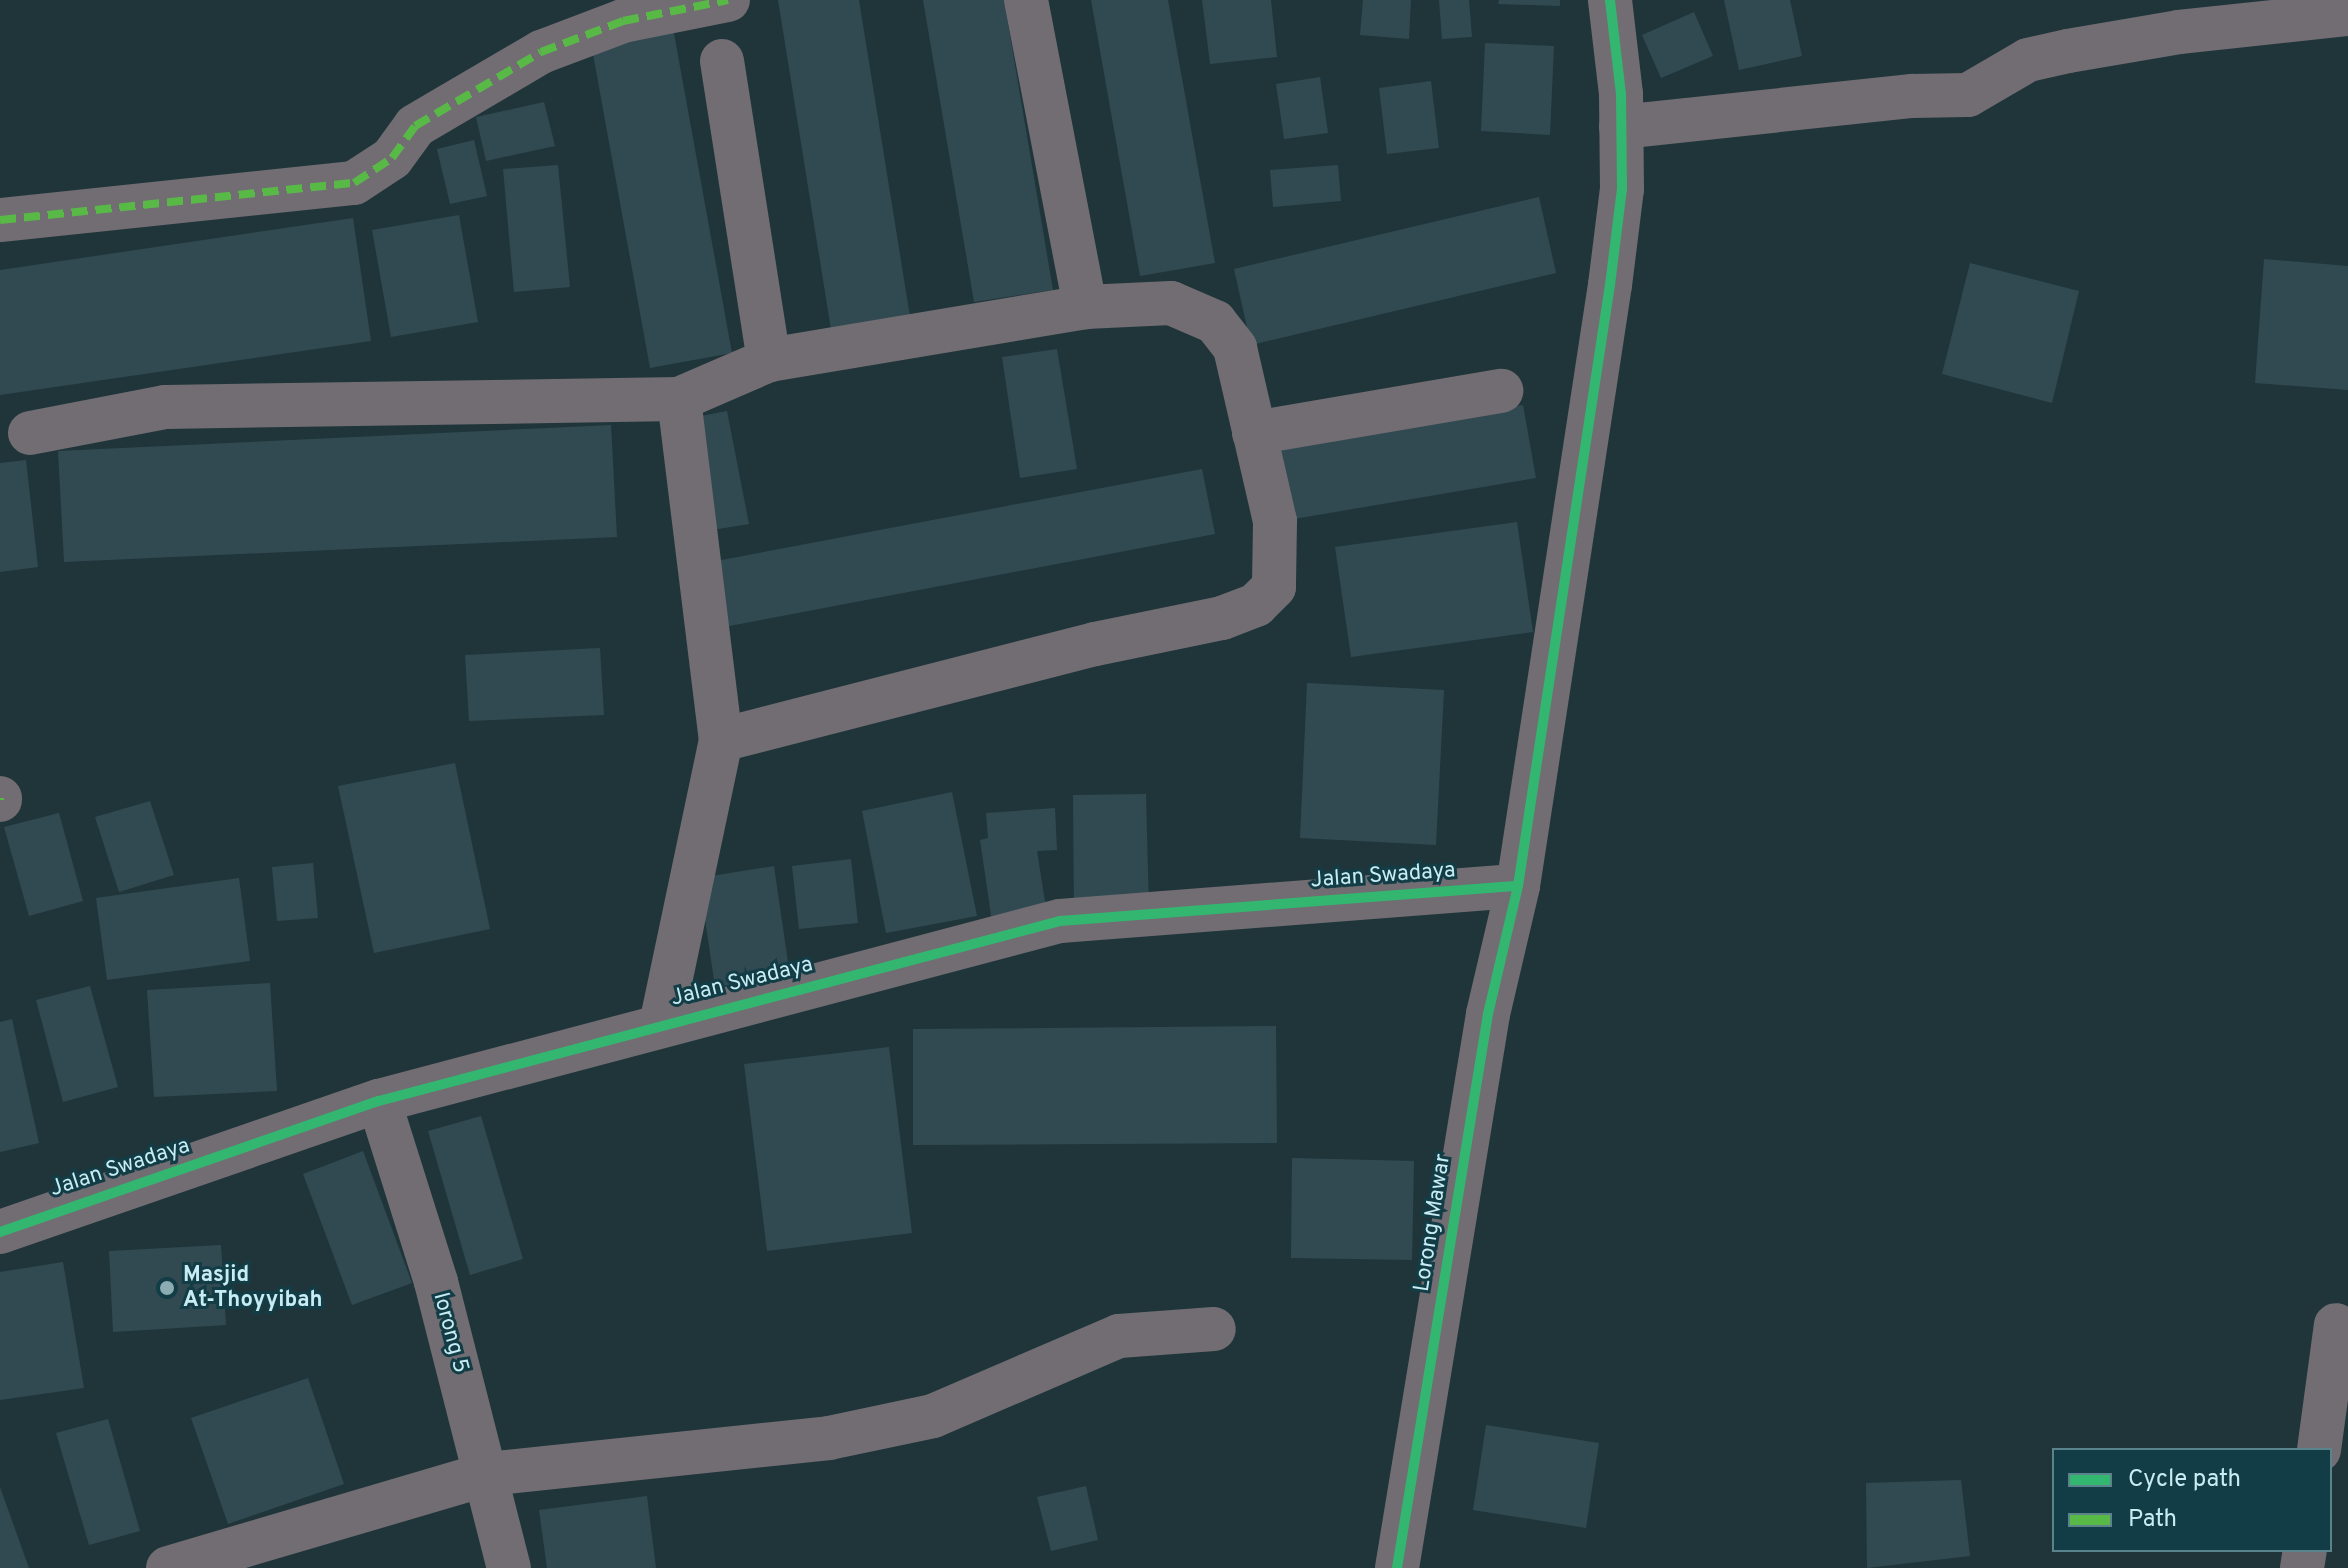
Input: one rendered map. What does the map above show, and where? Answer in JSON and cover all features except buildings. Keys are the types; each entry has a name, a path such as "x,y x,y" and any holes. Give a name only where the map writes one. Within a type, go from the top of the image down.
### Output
{"street":[{"path":"0,220 354,183 392,158 415,126 541,52 623,21 728,0"},
{"path":"1026,0 1085,307"},
{"name":"Lorong Mawar","path":"1397,1568 1488,1014 1518,886 1610,285 1622,189 1621,127 1610,0"},
{"path":"1621,127 1912,96 1968,95 2028,60 2055,54 2179,32 2348,14"},
{"path":"722,61 769,360"},
{"path":"30,433 165,407 679,399 769,360 1085,307 1171,303 1215,322 1235,348 1275,521 1277,555 1274,587 1256,605 1222,618 1095,644 721,740"},
{"path":"1254,433 1501,391"},
{"path":"661,1024 721,740 679,399"},
{"name":"Jalan Swadaya","path":"0,1232 379,1101 1060,921 1518,886"},
{"name":"lorong 5","path":"379,1101 436,1282 488,1474 509,1568"},
{"path":"2319,1448 2336,1325"},
{"path":"168,1568 488,1474 829,1438 933,1416 1119,1336 1214,1329"}],"marked path":[{"path":"0,220 354,183 392,158 415,126 541,52 623,21 728,0"}],"cycle path":[{"path":"1397,1568 1488,1014 1518,886 1610,285 1622,189 1621,94 1610,0"},
{"path":"0,1232 379,1101 1060,921 1518,886"}],"place":[{"name":"Masjid At-Thoyyibah","path":"167,1288"}]}
